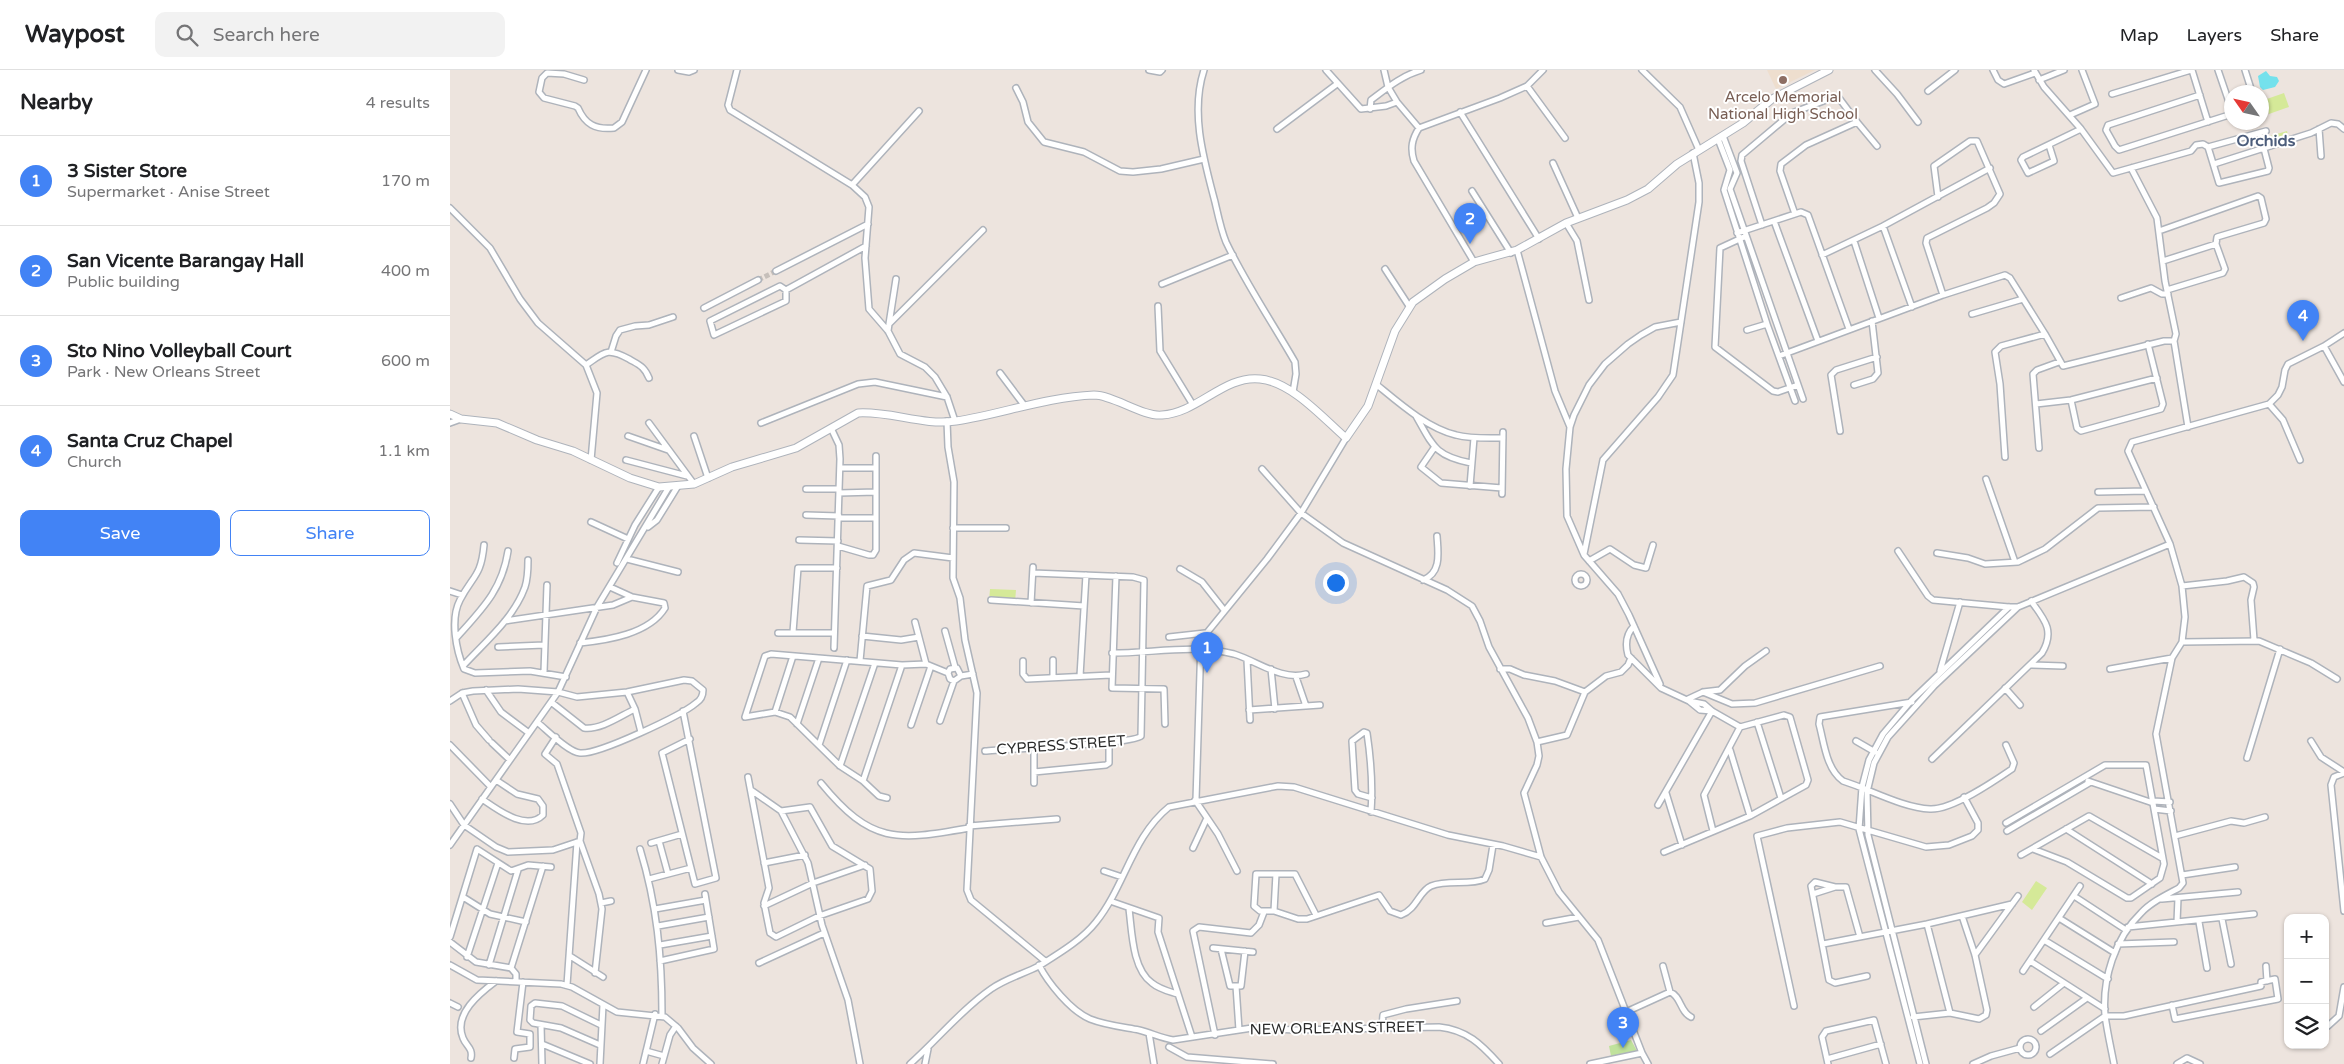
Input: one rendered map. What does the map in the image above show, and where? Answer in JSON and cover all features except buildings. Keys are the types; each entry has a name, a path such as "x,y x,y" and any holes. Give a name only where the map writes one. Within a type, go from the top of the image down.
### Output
{"street":[{"path":"584,80 553,72 547,73 542,78 539,92 544,98 575,106 584,121 596,126 614,128 622,122 646,70"},
{"path":"678,70 694,70"},
{"path":"737,70 728,105 730,110 852,185 865,197 869,207 866,246 869,309 888,331 900,354 925,367 935,377 947,397 955,421"},
{"path":"1149,70 1160,72 1162,70"},
{"path":"1204,70 1198,95 1204,159 1225,240 1247,284 1295,362 1296,374 1293,392"},
{"path":"1326,70 1356,106 1364,110 1397,102"},
{"path":"1384,70 1388,87 1397,102 1419,128"},
{"path":"1370,109 1370,101 1388,87 1406,74 1421,70"},
{"path":"1536,70 1537,76"},
{"path":"1474,262 1414,160 1412,143 1419,128 1527,86 1543,70"},
{"path":"1584,555 1603,460 1658,397 1673,375 1699,202 1700,183 1696,151 1680,108 1642,70"},
{"path":"1238,871 1218,834 1195,800 1199,648 1205,633 1267,559 1300,512 1368,406 1395,331 1409,306 1445,279 1474,262 1514,251 1566,223 1626,200 1648,189 1677,164 1720,137 1772,99 1829,70"},
{"path":"1874,70 1918,122"},
{"path":"1993,70 2002,83 2007,84 2034,71 2039,80 2081,129 2111,172 2115,173 2191,150 2198,144 2208,147 2263,132 2264,147 2270,168 2268,171 2219,183 2208,147"},
{"path":"2039,80 2064,70"},
{"path":"2070,115 2095,106 2082,70"},
{"path":"2112,94 2191,70 2208,122"},
{"path":"2218,70 2224,88"},
{"path":"2245,70 2250,85"},
{"path":"1928,91 1951,71"},
{"path":"1277,129 1338,84"},
{"path":"1527,86 1565,138"},
{"path":"1016,88 1023,102 1028,122 1044,142 1084,152 1120,171 1134,172 1161,169 1204,159"},
{"path":"2200,96 2108,125 2106,130 2114,146 2119,150 2224,116"},
{"path":"1762,225 1740,161 1742,155 1792,113 1834,97 1841,100 1877,146"},
{"path":"852,185 918,111"},
{"path":"1460,112 1539,239"},
{"path":"1795,214 1780,171 1781,164 1806,145 1857,122"},
{"path":"2214,164 2319,129 2333,122 2344,128"},
{"path":"2049,145 2054,161 2028,173 2021,158 2081,129"},
{"path":"2319,129 2321,156"},
{"path":"1720,137 1737,169 1737,175 1730,188 1803,399"},
{"path":"1720,137 1730,170 1724,189 1767,324 1795,401"},
{"path":"1938,197 1934,166 1970,141 1975,140 1980,143 2000,194 1994,203 1927,238 1926,243 1943,294"},
{"path":"1553,162 1578,218"},
{"path":"1822,255 1883,226 1990,168"},
{"path":"2131,168 2156,215 2167,292 2176,334 2174,342 2188,427"},
{"path":"1472,191 1514,251 1554,391 1570,427"},
{"path":"2121,298 2151,288 2162,294 2224,273 2216,244 2218,236 2265,222 2266,219 2261,197 2256,196 2159,231"},
{"path":"450,208 490,248 520,299 538,323 586,365 597,393 591,460"},
{"path":"1798,385 1778,392 1772,391 1715,347 1719,251 1724,244 1762,225 1801,212 1808,215 1849,329"},
{"path":"1774,221 1818,341"},
{"path":"1566,223 1577,241 1589,300"},
{"path":"776,271 868,224"},
{"path":"1883,226 1912,307"},
{"path":"889,324 983,230"},
{"path":"1854,241 1879,318"},
{"path":"2163,261 2216,244"},
{"path":"786,290 866,246"},
{"path":"1162,284 1233,256"},
{"path":"1385,268 1409,306"},
{"path":"1778,356 1943,294 2004,275 2010,278 2046,334 2059,362 2065,366 2148,344 2164,341 2174,342"},
{"path":"888,331 896,279"},
{"path":"704,308 758,280"},
{"path":"780,286 786,290 786,301 714,335 710,321 780,286"},
{"path":"1972,314 2023,299"},
{"path":"1158,306 1160,351 1193,405"},
{"path":"611,352 620,330 635,326 648,326 673,318"},
{"path":"1854,385 1876,376 1879,368 1872,321"},
{"path":"1662,688 1618,594 1584,555 1567,516 1565,491 1570,427 1588,385 1605,364 1641,335 1655,328 1681,322"},
{"path":"1747,330 1767,324"},
{"path":"2114,1064 2105,1009 2108,979 2118,944 2127,928 2142,911 2179,888 2183,883 2170,802 2156,734 2172,658 2182,642 2185,617 2182,586 2170,544 2129,456 2130,446 2132,442 2201,425 2268,404 2278,395 2282,387 2284,370 2288,364 2324,346 2344,333"},
{"path":"2005,457 2000,384 1995,352 2001,346 2046,334"},
{"path":"2071,400 2076,428 2081,431 2162,408 2164,404 2148,344"},
{"path":"2324,346 2344,382"},
{"path":"586,365 611,352 620,353 640,365 649,378"},
{"path":"1840,431 1831,375 1836,370 1877,358"},
{"path":"2039,448 2033,374 2037,370 2059,362"},
{"path":"1000,373 1024,405"},
{"path":"2036,404 2071,400 2157,378"},
{"path":"450,414 461,419 497,423 591,460 630,478 659,487 694,484 732,467 796,448 858,413 869,412 914,421 955,421 1024,405 1096,395 1160,416 1174,413 1193,405 1235,382 1260,379 1276,383 1293,392 1346,438"},
{"path":"761,423 858,384 875,382 947,397"},
{"path":"1377,385 1415,416 1453,434 1474,438 1503,438"},
{"path":"2268,404 2283,420 2300,460"},
{"path":"1415,416 1434,448 1452,459 1472,463"},
{"path":"450,422 461,419"},
{"path":"947,421 948,448 954,482 953,578 960,598 965,640 977,693 966,886 968,896 1045,962"},
{"path":"649,423 694,484"},
{"path":"830,428 839,445 840,468 834,648"},
{"path":"1434,448 1421,468 1441,483 1502,491 1503,432"},
{"path":"628,436 668,451"},
{"path":"694,436 708,478"},
{"path":"1470,486 1474,438"},
{"path":"799,540 838,544 873,555 876,550 876,456"},
{"path":"626,460 688,476"},
{"path":"840,468 876,468"},
{"path":"1262,470 1300,512 1343,543 1447,590 1472,606 1480,620 1489,647 1528,718 1537,742 1540,756 1524,792 1541,857 1560,892 1598,940 1648,1064"},
{"path":"1986,479 2015,562"},
{"path":"647,527 657,520 678,486"},
{"path":"617,563 628,539 659,487"},
{"path":"451,843 558,692 598,607 669,487"},
{"path":"806,489 876,492"},
{"path":"2098,492 2146,491"},
{"path":"1937,553 1968,558 1985,564 2015,562 2045,549 2098,508 2154,507"},
{"path":"656,508 662,512"},
{"path":"806,515 876,518"},
{"path":"591,522 628,539"},
{"path":"953,528 1006,528"},
{"path":"1423,580 1432,574 1438,565 1436,536"},
{"path":"484,544 481,568 462,596 456,610 457,637 462,666 467,671 475,673 544,672 566,676"},
{"path":"1926,1064 1908,1019 1859,826 1873,750 1883,734 1910,701 2018,607 2170,544"},
{"path":"1589,561 1610,549 1634,565 1646,568 1653,545"},
{"path":"457,637 481,611 501,581 508,551"},
{"path":"1898,552 1928,596 1933,600 2018,607"},
{"path":"860,661 868,585 890,580 904,560 914,553 953,558"},
{"path":"627,559 678,572"},
{"path":"462,666 504,621 525,588 528,560"},
{"path":"793,632 798,568 837,568"},
{"path":"1585,576 1594,568"},
{"path":"1180,569 1202,582 1224,610"},
{"path":"1031,603 1033,570 1134,577 1144,580 1142,688"},
{"path":"1080,676 1086,575"},
{"path":"1116,576 1111,675 1113,688 1164,690 1165,724"},
{"path":"2182,586 2227,581 2244,577 2249,579 2254,588 2252,600 2254,640"},
{"path":"544,672 547,585"},
{"path":"580,643 620,636 638,629 652,621 665,608 664,603 632,597 610,587"},
{"path":"450,592 462,596"},
{"path":"504,621 614,604 632,597"},
{"path":"991,600 1084,606"},
{"path":"1932,759 2030,665 2048,644 2049,631 2043,618 2031,601"},
{"path":"1942,674 1960,602"},
{"path":"1920,1064 1920,1052 1914,1017 1867,830 1865,788 1874,763 1888,737 1942,674 2009,607"},
{"path":"911,725 928,665 915,622"},
{"path":"1634,626 1627,635 1626,648 1630,658 1662,688 1688,700 1704,704 1712,711 1740,727 1784,715 1790,717 1808,782 1750,816 1664,852"},
{"path":"946,631 954,667 960,671 961,676"},
{"path":"778,633 834,633"},
{"path":"1169,637 1205,633"},
{"path":"862,636 901,640 919,637"},
{"path":"2182,642 2254,640 2280,649 2310,663 2337,679"},
{"path":"498,646 544,646"},
{"path":"1112,653 1142,653 1199,648 1236,655 1296,677 1306,674"},
{"path":"2247,758 2280,649"},
{"path":"1688,700 1703,692 1720,690 1745,666 1766,651"},
{"path":"887,798 879,796 863,781 840,766 790,717 776,712 745,716 765,656 771,654 902,665 928,665 948,673"},
{"path":"776,712 793,656"},
{"path":"797,724 819,658"},
{"path":"1537,742 1567,735 1585,692 1606,676 1621,672 1628,665 1630,658"},
{"path":"2110,669 2172,658"},
{"path":"819,745 846,660"},
{"path":"1053,660 1053,677"},
{"path":"1247,660 1250,720"},
{"path":"1023,661 1025,678 1111,675"},
{"path":"840,766 875,663"},
{"path":"863,781 902,665"},
{"path":"2030,665 2063,666"},
{"path":"1703,692 1732,704 1755,703 1880,666"},
{"path":"948,673 954,667"},
{"path":"1271,669 1275,708"},
{"path":"1500,669 1510,669 1520,674 1555,681 1585,692"},
{"path":"948,673 948,677 954,681"},
{"path":"940,721 954,681 958,680 961,676 974,674"},
{"path":"1296,677 1306,706"},
{"path":"450,701 462,693 486,690 518,689 558,692 577,697 627,692 684,680 692,681 700,686 703,695 696,704 683,711 618,744 595,752 579,753 537,722"},
{"name":"CYPRESS STREET","path":"985,751 1137,740 1141,733 1142,688"},
{"path":"2005,688 2020,704"},
{"path":"486,690 501,712 529,734"},
{"path":"627,692 635,708 641,732"},
{"path":"462,693 476,724 510,760"},
{"path":"1915,705 1910,701 1820,717 1819,724 1830,765 1836,776 1843,781 1904,803 1930,809 1946,807 2012,769 2014,764 2006,745"},
{"path":"551,702 584,728 604,724 635,708"},
{"path":"1249,710 1320,705"},
{"path":"683,711 690,739 716,878 695,884 662,753 690,739"},
{"path":"1658,805 1712,711"},
{"path":"1756,722 1781,798"},
{"path":"1714,832 1704,795 1730,750 1740,727"},
{"path":"1371,812 1372,798 1372,765 1367,733 1364,732 1352,741 1355,790 1358,794 1372,798"},
{"path":"556,737 545,754 557,764 581,833 567,985"},
{"path":"2311,741 2320,757 2344,772"},
{"path":"1856,742 1879,754"},
{"path":"1034,772 1106,765 1109,763 1109,743"},
{"path":"450,745 491,787"},
{"path":"1034,747 1034,783"},
{"path":"1730,750 1750,816"},
{"path":"2006,823 2107,764 2144,764 2147,766 2163,873 2152,884 2132,897 2127,898 2067,862 2033,849"},
{"path":"2344,772 2334,777 2331,786 2344,912"},
{"path":"2085,776 2088,783"},
{"path":"748,777 769,888 764,906 770,931 774,936 819,916 870,897 872,891 871,871 832,846 810,807 781,811"},
{"path":"482,799 514,819 536,819 543,815 543,806 538,799 516,794 496,780"},
{"path":"821,783 842,808 864,825 876,832 900,836 916,836 969,827 1057,819"},
{"path":"2008,831 2088,783 2171,811"},
{"path":"910,1064 974,1002 992,988 1045,962 1082,936 1096,922 1110,901 1144,834 1156,818 1169,807 1195,800 1239,795 1278,786 1294,787 1448,835 1494,844 1541,857"},
{"path":"751,790 781,811 805,855 813,883 819,916 848,1000 860,1064"},
{"path":"1666,793 1682,845"},
{"path":"1794,1006 1757,836 1787,828 1840,822 1926,847 1949,844 1972,836 1978,830 1978,823 1964,797"},
{"path":"2153,804 2170,802"},
{"path":"450,804 464,825 496,847 508,852 552,850 579,842"},
{"path":"2021,855 2087,816 2099,820 2162,858"},
{"path":"2175,836 2231,822 2246,822 2265,817"},
{"path":"1193,848 1206,818"},
{"path":"2066,829 2152,884"},
{"path":"651,843 682,834"},
{"path":"659,841 668,874"},
{"path":"579,842 601,903 602,915 595,972"},
{"path":"1316,915 1298,876 1293,873 1258,873 1255,875 1254,906 1264,912 1274,911 1298,919 1316,915 1379,895 1390,911 1401,915 1410,911 1424,892 1432,885 1485,879 1489,870 1494,844"},
{"path":"450,936 477,849 511,871 528,865 552,867"},
{"path":"640,849 649,879 658,926 662,1015"},
{"path":"764,863 805,855"},
{"path":"467,957 498,864"},
{"path":"764,906 813,883 864,865"},
{"path":"511,968 543,866"},
{"path":"2182,875 2235,867"},
{"path":"649,879 691,868"},
{"path":"489,965 518,870"},
{"path":"1104,871 1122,877"},
{"path":"1274,911 1276,874"},
{"path":"1872,879 1879,877"},
{"path":"1835,887 1815,882 1811,886 1831,982 1867,976"},
{"path":"1813,894 1835,887 1844,886 1848,889 1860,937"},
{"path":"2023,971 2080,886"},
{"path":"2158,900 2238,892"},
{"path":"660,961 714,949 705,894"},
{"path":"1975,955 2018,896"},
{"path":"2074,896 2127,928 2177,922 2199,922 2254,914"},
{"path":"463,897 483,910 504,918 526,922"},
{"path":"2177,922 2178,898"},
{"path":"655,909 706,900"},
{"path":"601,903 611,901"},
{"path":"1110,901 1159,918 1158,932 1192,1037"},
{"path":"1822,944 1927,924 2012,904"},
{"path":"1129,909 1141,970 1150,982 1162,989 1177,994"},
{"path":"1215,1035 1193,932 1199,927 1251,933 1259,925 1264,912"},
{"path":"1908,1019 1950,1013 1979,1019 1986,1015 1988,1010 1975,955 1962,916"},
{"path":"658,926 708,917"},
{"path":"1546,923 1580,917"},
{"path":"2059,918 2115,953"},
{"path":"2222,919 2231,964"},
{"path":"2199,922 2207,968"},
{"path":"1927,924 1950,1013"},
{"path":"759,963 824,932"},
{"path":"660,946 712,936"},
{"path":"2044,940 2108,979"},
{"path":"450,942 467,957 476,962 511,968 516,974 516,982"},
{"path":"2118,944 2174,942"},
{"path":"1213,948 1253,952"},
{"path":"1221,949 1230,986 1241,986 1245,951"},
{"path":"570,956 603,977"},
{"path":"2030,961 2105,1009"},
{"path":"450,964 476,980 567,985 621,1013 662,1015 676,1026 704,1062 711,1064"},
{"name":"NEW ORLEANS STREET","path":"1039,965 1045,977 1065,1000 1088,1018 1173,1040 1252,1028 1295,1030 1382,1027 1457,1029 1482,1046 1499,1064"},
{"path":"1663,966 1670,992 1675,994 1687,1016 1691,1017"},
{"path":"2266,966 2267,981"},
{"path":"1896,976 1904,973"},
{"path":"2050,1054 2105,1016 2124,1016 2172,1005 2261,986 2261,982 2274,980 2278,999 2175,1019 2172,1005"},
{"path":"471,1058 471,1050 462,1037 463,1018 476,997 496,981"},
{"path":"514,1058 515,1049 530,1047 530,1034 517,1032 523,982"},
{"path":"2034,1007 2064,983"},
{"path":"1236,986 1239,1030"},
{"path":"2329,1025 2338,1016 2344,987"},
{"path":"1626,1012 1670,992"},
{"path":"2041,1031 2087,998"},
{"path":"450,1002 458,1007"},
{"path":"1382,1027 1383,1014 1457,1002"},
{"path":"600,1045 561,1028 533,1023 530,1020 531,1006 535,1003 562,1006 602,1025"},
{"path":"600,1064 603,1005"},
{"path":"643,1064 655,1014"},
{"path":"1881,1044 1827,1061 1822,1038 1826,1031 1874,1020 1881,1044 1886,1064"},
{"path":"541,1025 542,1064"},
{"path":"662,1064 670,1035 676,1026"},
{"path":"1150,1033 1154,1064"},
{"path":"542,1044 590,1064"},
{"path":"1169,1047 1187,1057 1231,1063 1273,1064"},
{"path":"925,1064 928,1048"},
{"path":"1973,1064 1991,1056 2020,1048"},
{"path":"646,1051 664,1056"},
{"path":"1590,1064 1642,1053"},
{"path":"2177,1064 2187,1058 2200,1064"}],"shaded area":[{"name":"Arcelo Memorial National High School","path":"1767,70 1815,70 1776,89"}],"green space":[{"path":"2284,93 2289,107 2269,114 2269,98"},
{"path":"2287,131 2289,139 2269,145 2267,137"},
{"path":"990,589 1016,590 1015,602 989,601"},
{"path":"2036,881 2047,888 2032,910 2022,902"},
{"path":"1631,1040 1637,1051 1611,1056 1609,1046"}],"water":[{"path":"2266,71 2270,76 2277,77 2279,81 2275,87 2269,88 2269,85 2260,85 2258,76"}],"tunnel":[{"path":"758,280 776,271"}],"place":[{"name":"Arcelo Memorial National High School","path":"1783,80"},
{"name":"San Vicente Barangay Hall","path":"1470,244"},
{"name":"Santa Cruz Chapel","path":"2303,341"},
{"name":"3 Sister Store","path":"1207,673"},
{"name":"Sto Nino Volleyball Court","path":"1623,1048"}],"district":[{"name":"Orchids","path":"2266,141"}]}
